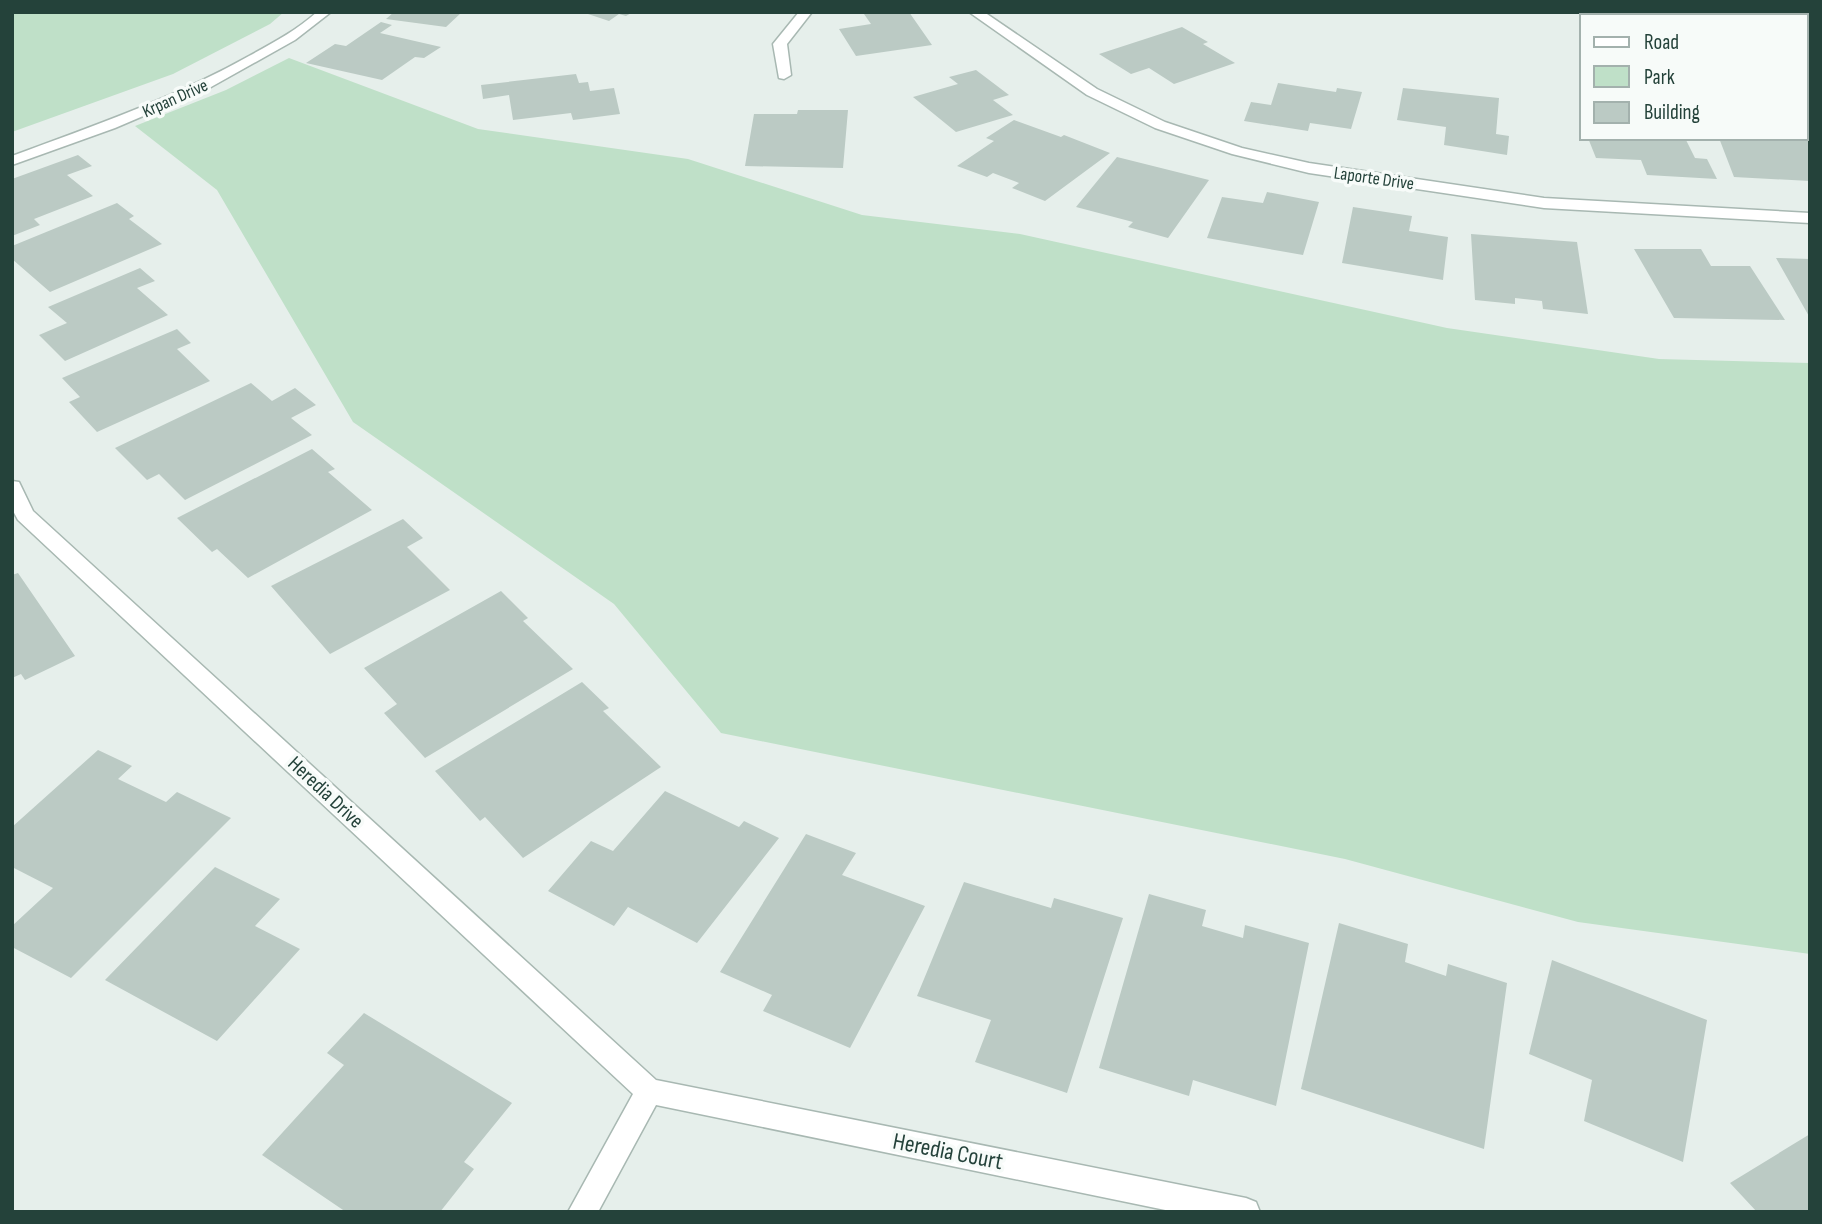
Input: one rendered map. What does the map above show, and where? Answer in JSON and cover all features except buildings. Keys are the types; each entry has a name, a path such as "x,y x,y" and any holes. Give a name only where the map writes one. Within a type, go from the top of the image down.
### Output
{"street":[{"name":"Krpan Drive","path":"12,161 144,113 236,70 312,25 325,12"},
{"path":"784,75 780,44 806,12"},
{"name":"Laporte Drive","path":"975,12 1092,92 1160,125 1237,151 1309,168 1544,203 1810,218"},
{"name":"Heredia Drive","path":"12,487 18,518 649,1091"},
{"path":"582,1212 649,1091"},
{"name":"Heredia Court","path":"649,1091 1246,1212"}],"green space":[{"path":"12,12 284,12 270,24 173,74 12,132"},
{"path":"289,58 478,129 688,159 862,215 1020,234 1447,328 1659,359 1810,363 1810,954 1578,922 1345,859 721,733 614,604 353,422 217,190 135,126 226,90"}],"waterway":[{"path":"1717,12 1721,14"}]}
